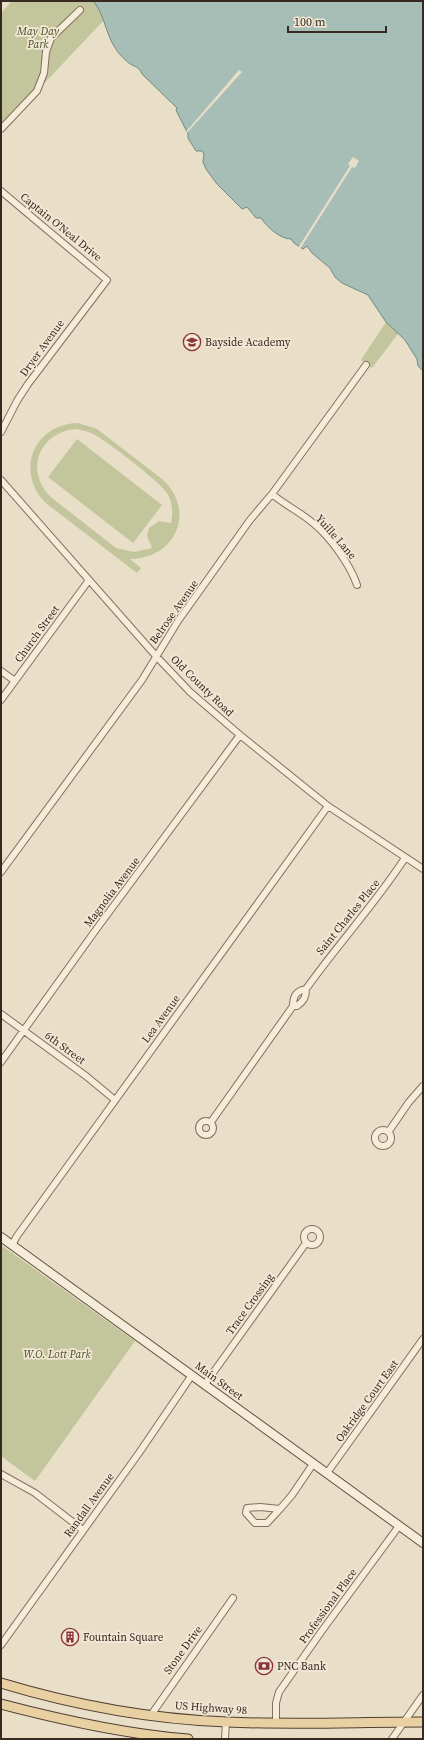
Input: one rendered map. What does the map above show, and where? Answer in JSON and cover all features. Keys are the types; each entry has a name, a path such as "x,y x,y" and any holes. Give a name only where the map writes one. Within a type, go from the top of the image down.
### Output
{"main road":[{"name":"Main Street","path":"1,1237 206,1384 313,1464 423,1543"},
{"name":"US Highway 98","path":"1,1683 70,1701 116,1710 190,1720 276,1724 423,1722"},
{"path":"1,1704 75,1722 138,1733 188,1739"}],"street":[{"path":"1,129 37,91 44,73 46,52 51,38 80,10"},
{"name":"Captain O'Neal Drive","path":"1,191 107,280"},
{"name":"Dryer Avenue","path":"1,432 28,384 107,280"},
{"name":"Belrose Avenue","path":"1,872 142,680 178,621 250,520 272,494 366,365"},
{"name":"Old County Road","path":"1,480 156,656 190,692 240,735 328,806 423,869"},
{"name":"Yuille Lane","path":"272,494 313,523 320,530 348,565 357,585"},
{"name":"Church Street","path":"1,700 89,580"},
{"path":"1,671 15,681"},
{"name":"Magnolia Avenue","path":"1,1062 240,735"},
{"name":"Lea Avenue","path":"12,1245 16,1236 328,806"},
{"name":"Saint Charles Place","path":"293,1006 297,1006 303,1002 306,996 306,989 377,898 405,858"},
{"name":"Saint Charles Place","path":"211,1122 293,1006 295,994 300,990 306,989"},
{"name":"6th Street","path":"1,1014 86,1076 115,1100"},
{"path":"388,1131 409,1102 423,1086"},
{"name":"Trace Crossing","path":"206,1384 306,1243"},
{"name":"Oakridge Court East","path":"327,1473 423,1339"},
{"name":"Randall Avenue","path":"1,1645 166,1414 192,1375"},
{"path":"280,1509 260,1507 247,1508 246,1513 255,1523 267,1523 280,1509 292,1495 313,1464"},
{"path":"1,1474 35,1493 83,1530"},
{"name":"Professional Place","path":"276,1724 276,1703 279,1692 399,1526"},
{"name":"Stone Drive","path":"151,1715 233,1598"},
{"path":"392,1739 423,1695"},
{"path":"225,1739 226,1722"}],"green space":[{"name":"May Day Park","path":"12,1 122,1 1,129 1,13"},
{"path":"386,322 401,330 372,368 361,360"},
{"path":"78,423 97,429 162,479 173,491 178,505 179,518 176,531 170,542 159,551 146,557 130,559 141,568 137,573 47,504 37,492 32,478 30,465 33,452 40,441 50,432 62,425","holes":["75,429 87,431 109,444 144,471 167,493 172,508 171,523 159,521 149,528 147,536 152,548 134,552 116,548 52,498 43,488 37,466 39,456 44,446 52,438 62,432"]},
{"path":"77,439 162,505 133,543 48,477"},
{"name":"W.O. Lott Park","path":"1,1245 135,1341 35,1481 1,1456"}],"water":[{"path":"93,1 423,1 423,371 418,366 417,359 405,340 386,322 368,295 342,283 335,277 330,268 312,253 307,246 303,249 291,239 278,235 270,229 261,218 256,218 247,207 242,209 217,184 206,169 203,162 204,154 202,151 196,151 188,138 188,134 176,110 177,108 142,74 139,69 128,62 118,52 109,37 100,12"}],"pier":[{"path":"239,70 242,72 185,135 185,133"},
{"path":"353,157 359,161 355,168 352,167 300,249 298,248 350,166 348,164"}],"place":[{"name":"Bayside Academy","path":"192,342"},
{"name":"Fountain Square","path":"70,1637"},
{"name":"PNC Bank","path":"264,1666"}]}
